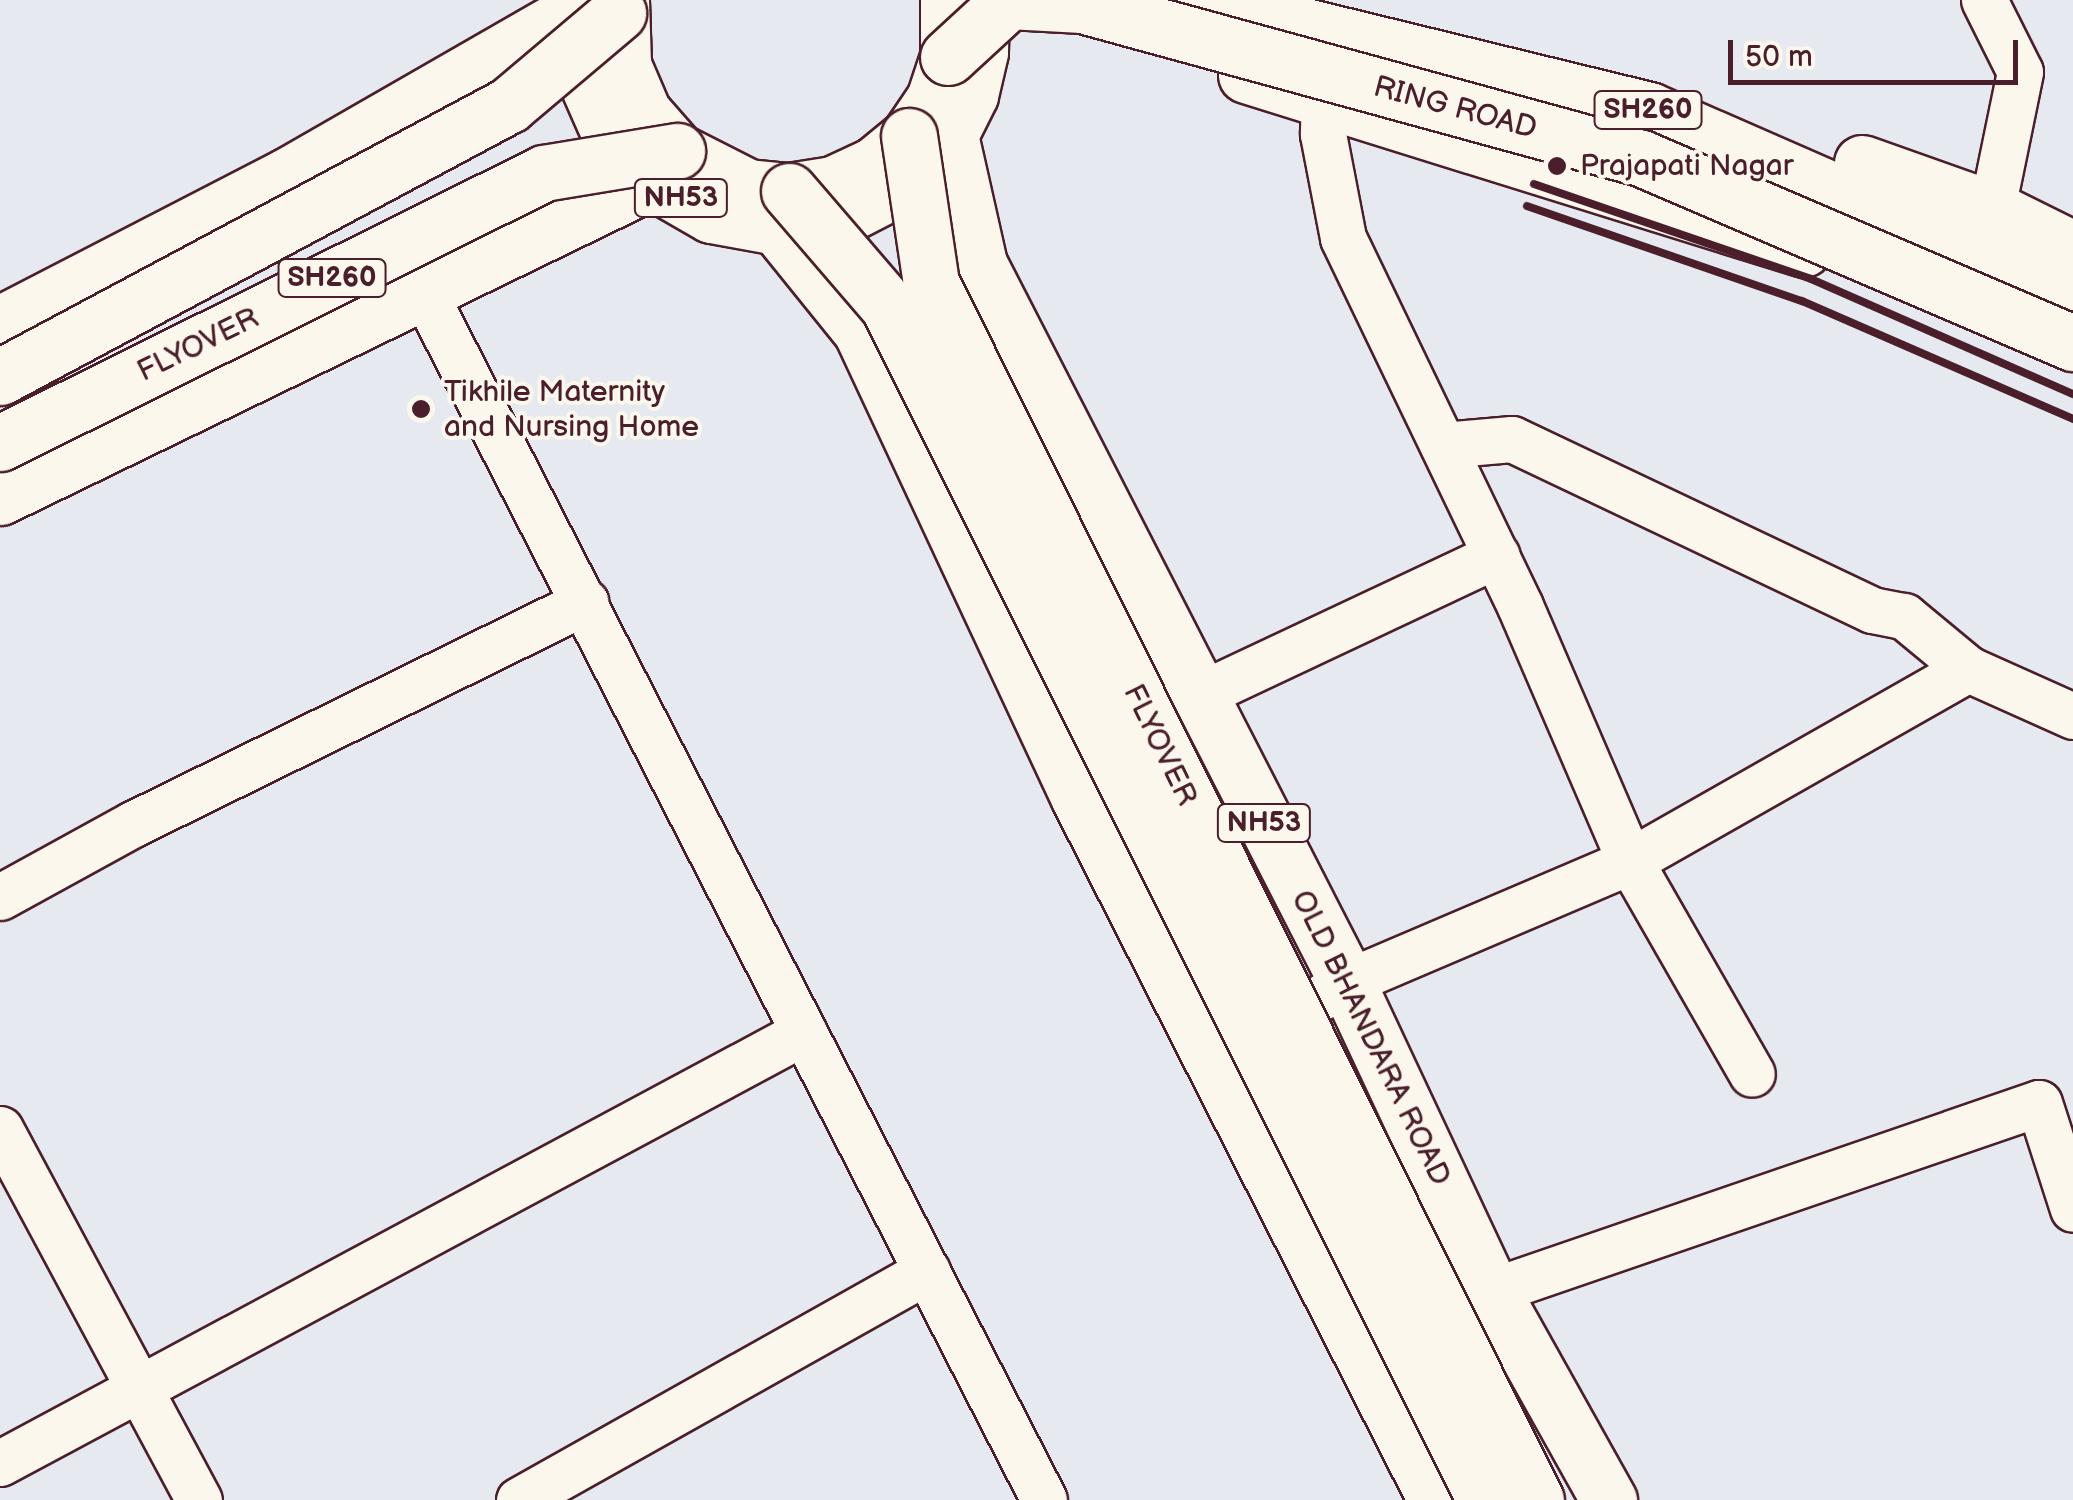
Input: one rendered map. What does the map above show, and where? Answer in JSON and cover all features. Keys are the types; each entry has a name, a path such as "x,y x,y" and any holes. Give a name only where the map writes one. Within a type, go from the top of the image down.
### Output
{"main road":[{"name":"NH53","path":"599,6 664,166 748,188 782,209 929,135 934,99 970,36 948,0"},
{"name":"RING ROAD","path":"1198,0 1648,110 2073,295"},
{"path":"1334,0 1750,116 1910,184 1992,209 2073,249"},
{"name":"RING ROAD","path":"970,36 1009,2 1082,4 1640,158 2073,344"},
{"path":"0,324 287,176 599,6"},
{"name":"FLYOVER","path":"0,377 508,105 599,6"},
{"name":"RING ROAD","path":"970,36 1025,16 1191,57 1870,270 2073,364"},
{"name":"FLYOVER","path":"929,135 931,283 1536,1500"},
{"name":"OLD BHANDARA ROAD","path":"929,135 978,264 1197,696 1348,982 1492,1292 1609,1500"},
{"name":"SH260","path":"0,496 423,291 664,166"},
{"name":"FLYOVER","path":"0,443 544,173 664,166"},
{"path":"782,209 861,331 1079,798 1215,1058 1361,1357 1436,1500"},
{"name":"FLYOVER","path":"782,209 888,306 1485,1500"}],"street":[{"path":"1984,0 2020,72 1992,209"},
{"path":"1324,100 1323,134 1344,238 1496,555 1630,861 1752,1074"},
{"path":"423,291 1044,1500"},
{"path":"1443,445 1512,439 1872,610 1904,616 1968,669 2073,716"},
{"path":"1197,696 1496,555"},
{"path":"0,897 133,824 584,602"},
{"path":"1215,1058 1348,982 1630,861 1968,669"},
{"path":"0,1463 140,1392 804,1032"},
{"path":"1361,1357 1438,1300 1492,1292 2039,1103 2062,1134 2073,1209"},
{"path":"0,1129 199,1500"},
{"path":"519,1500 927,1271"}],"railway":[{"path":"1534,184 1811,279 2073,394"},
{"path":"1527,206 1802,301 2073,419"}],"place":[{"name":"Prajapati Nagar","path":"1557,166"},
{"name":"Tikhile Maternity and Nursing Home","path":"421,409"}]}
